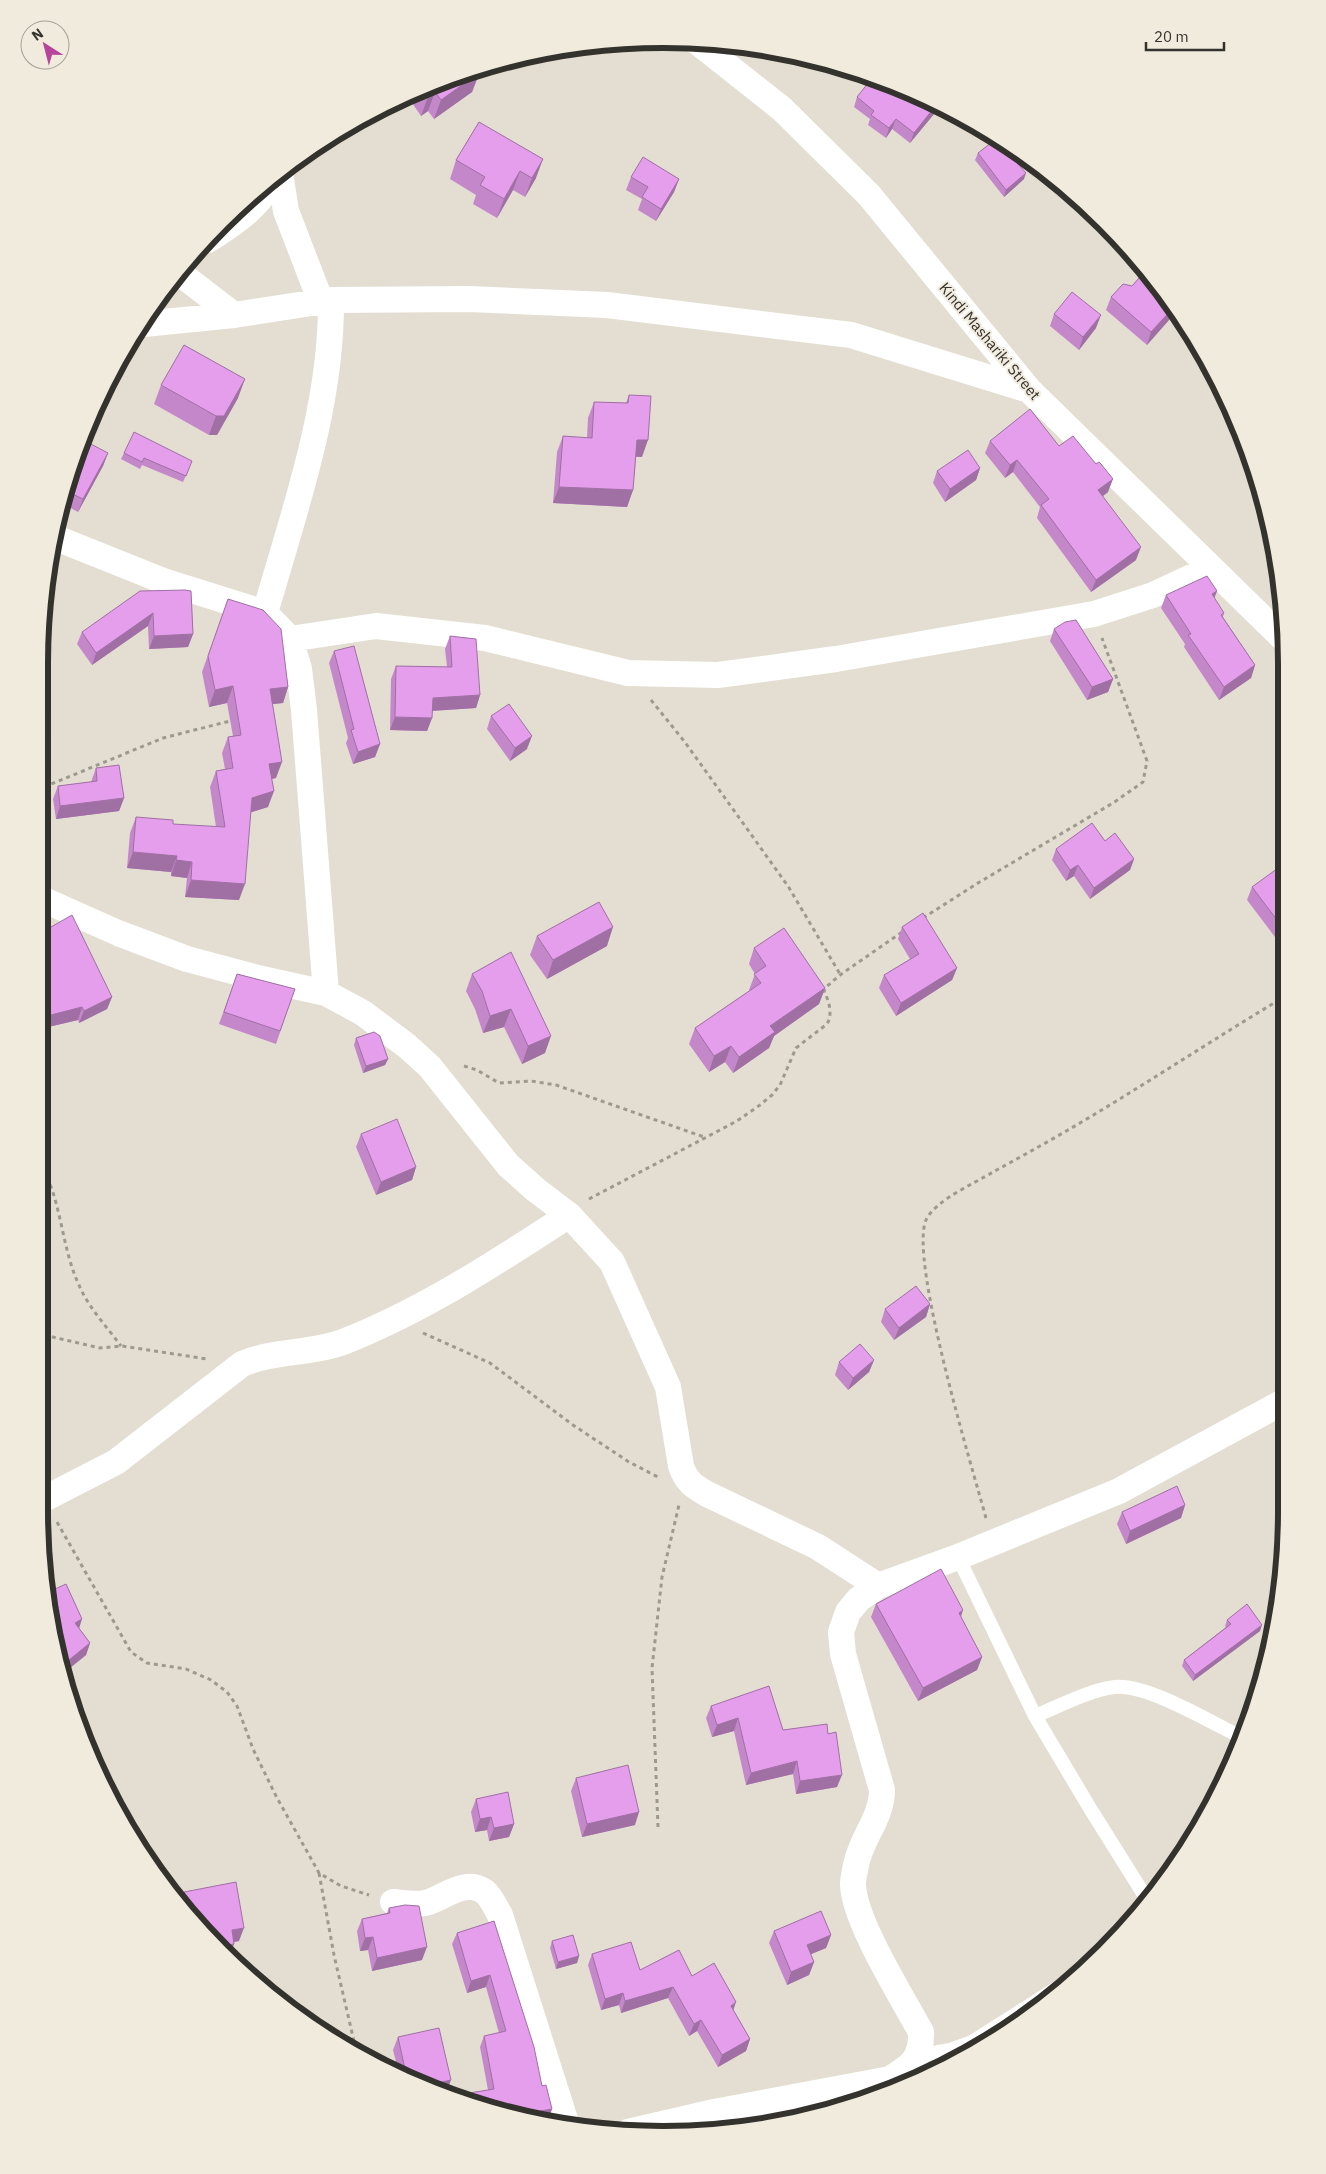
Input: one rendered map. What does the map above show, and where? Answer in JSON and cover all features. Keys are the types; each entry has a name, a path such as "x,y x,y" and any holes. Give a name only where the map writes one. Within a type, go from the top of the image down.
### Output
{"street":[{"name":"Kindi Mashariki Street","path":"707,49 782,109 869,195 1029,390 1277,632"},
{"path":"265,613 305,476 326,376 331,330 326,301 286,211 280,181"},
{"path":"231,225 245,216 266,193"},
{"path":"184,277 234,315"},
{"path":"149,323 234,315 326,301 469,299 608,305 851,335 1029,390"},
{"path":"60,540 166,582 265,613 290,639 299,669 304,710 326,993"},
{"path":"290,639 376,626 486,638 628,672 718,675 836,658 1094,614 1153,596 1211,568"},
{"path":"48,902 118,933 187,959 262,979 326,993 363,1013 407,1046 430,1067 508,1165 565,1213 612,1262 668,1386 684,1484 694,1486 818,1547 878,1586"},
{"path":"49,1508 116,1462 242,1364 261,1356 340,1343 393,1321 488,1268 565,1213"},
{"path":"652,2126 714,2112 890,2079 909,2067 918,2056 922,2046 921,2032 869,1934 857,1904 853,1885 856,1863 882,1804 882,1790 843,1654 841,1632 848,1612 858,1599 878,1586 958,1557 1120,1491 1278,1405"},
{"path":"393,1902 411,1905 426,1903 465,1887 476,1888 485,1892 491,1899 500,1915 566,2118"}],"lane":[{"path":"958,1557 1035,1716 1144,1895"},
{"path":"1035,1716 1094,1693 1115,1687 1138,1689 1236,1735"},
{"path":"918,2056 950,2050 972,2042 1026,2007"}],"path":[{"path":"922,918 1113,803 1143,782 1147,761 1094,614"},
{"path":"628,672 684,741 788,886 840,975"},
{"path":"48,786 163,738 235,719"},
{"path":"565,1213 737,1120 772,1095 780,1085 796,1048 830,1020 830,1011 824,991 830,982 907,928"},
{"path":"993,1542 950,1384 925,1269 923,1234 926,1220 932,1211 966,1188 1086,1120 1278,1001"},
{"path":"430,1067 471,1067 499,1083 531,1081 556,1085 704,1137"},
{"path":"48,1177 51,1183 62,1232 79,1286 122,1346"},
{"path":"393,1321 490,1363 573,1425 628,1462 684,1484 662,1577 652,1668 658,1827"},
{"path":"48,1336 100,1348 122,1346 242,1364"},
{"path":"49,1508 131,1652 147,1663 186,1670 212,1680 227,1692 237,1706 253,1749 276,1796 319,1873 334,1955 355,2044"},
{"path":"319,1873 341,1886 393,1902"}],"building":[{"path":"472,78 441,100 435,92 428,97 426,94"},
{"path":"868,83 899,94 932,110 914,133 896,119 889,128 871,115 874,111 857,97"},
{"path":"479,122 543,159 532,178 520,171 504,199 480,185 485,177 456,160"},
{"path":"991,143 1009,154 1026,173 1006,190 978,153"},
{"path":"643,157 679,179 661,209 642,197 648,187 631,177"},
{"path":"1141,276 1169,313 1151,332 1111,297 1123,284 1132,286"},
{"path":"1072,292 1101,315 1083,337 1054,314"},
{"path":"184,345 245,379 224,416 216,416 161,385"},
{"path":"629,395 651,396 648,440 637,440 633,490 559,487 563,436 592,438 594,402 628,403"},
{"path":"1030,409 1059,446 1073,436 1096,464 1099,462 1101,464 1113,479 1098,490 1141,547 1096,580 1041,505 1049,499 1017,460 1010,465 990,441"},
{"path":"134,432 192,461 186,476 144,458 142,462 124,453"},
{"path":"88,443 108,453 83,499 71,494"},
{"path":"968,450 980,468 950,489 937,471"},
{"path":"1207,576 1217,591 1212,594 1224,613 1221,615 1255,665 1224,687 1188,635 1191,634 1166,595"},
{"path":"140,591 191,591 193,634 154,636 153,613 96,653 82,632"},
{"path":"228,599 263,610 281,629 288,687 270,689 282,762 269,764 274,791 252,798 245,884 191,880 192,862 176,860 177,856 133,852 136,817 173,820 173,824 225,827 216,771 233,768 228,737 241,735 233,686 215,690 208,656"},
{"path":"1076,620 1113,679 1092,687 1054,629 1065,622"},
{"path":"450,636 476,639 480,695 433,698 432,718 395,717 396,666 452,667"},
{"path":"354,646 380,744 358,752 351,730 354,729 334,651"},
{"path":"509,704 532,736 515,748 491,716"},
{"path":"119,765 124,798 60,806 58,786 97,781 96,768"},
{"path":"1092,823 1105,841 1115,833 1134,859 1094,888 1078,865 1070,870 1056,849"},
{"path":"1278,868 1278,921 1252,887"},
{"path":"599,902 613,927 553,960 537,936"},
{"path":"923,913 957,968 901,1003 884,975 919,954 902,927"},
{"path":"72,915 112,997 84,1011 82,1007 48,1016 48,929"},
{"path":"784,928 825,988 770,1026 775,1032 739,1057 731,1046 714,1056 695,1028 761,983 754,974 766,966 754,948"},
{"path":"511,952 551,1036 528,1046 511,1009 490,1016 482,991 472,974"},
{"path":"237,974 295,989 280,1031 224,1012"},
{"path":"374,1032 380,1036 388,1059 366,1066 356,1038"},
{"path":"397,1119 416,1167 381,1182 361,1134"},
{"path":"916,1286 930,1304 899,1328 885,1309"},
{"path":"860,1344 874,1360 853,1378 839,1362"},
{"path":"1177,1486 1185,1505 1130,1531 1122,1512"},
{"path":"941,1569 963,1610 959,1613 982,1657 923,1688 876,1604"},
{"path":"66,1584 82,1619 75,1623 90,1643 69,1660 64,1654 59,1631 53,1590"},
{"path":"1247,1604 1262,1625 1195,1675 1184,1660 1231,1624 1227,1620"},
{"path":"769,1686 783,1730 827,1724 828,1734 836,1732 842,1775 800,1781 797,1761 751,1773 738,1718 717,1725 711,1706"},
{"path":"628,1765 639,1812 587,1824 576,1778"},
{"path":"508,1792 514,1824 494,1828 491,1817 480,1819 476,1799"},
{"path":"236,1882 244,1928 232,1930 234,1944 227,1945 200,1917 185,1899 184,1892"},
{"path":"405,1905 419,1906 427,1947 377,1958 373,1937 365,1938 362,1919 390,1913 389,1908"},
{"path":"821,1911 831,1935 807,1945 814,1962 791,1972 774,1931"},
{"path":"494,1921 534,2047 542,2086 546,2085 552,2109 532,2113 464,2094 494,2089 484,2036 506,2031 490,1975 471,1981 457,1933"},
{"path":"573,1935 579,1956 558,1962 552,1941"},
{"path":"631,1942 640,1970 679,1950 692,1976 714,1963 736,2002 731,2006 750,2039 722,2055 701,2020 694,2024 673,1987 625,2001 623,1993 605,1999 592,1954"},
{"path":"439,2028 451,2080 436,2083 405,2070 398,2037"}]}
